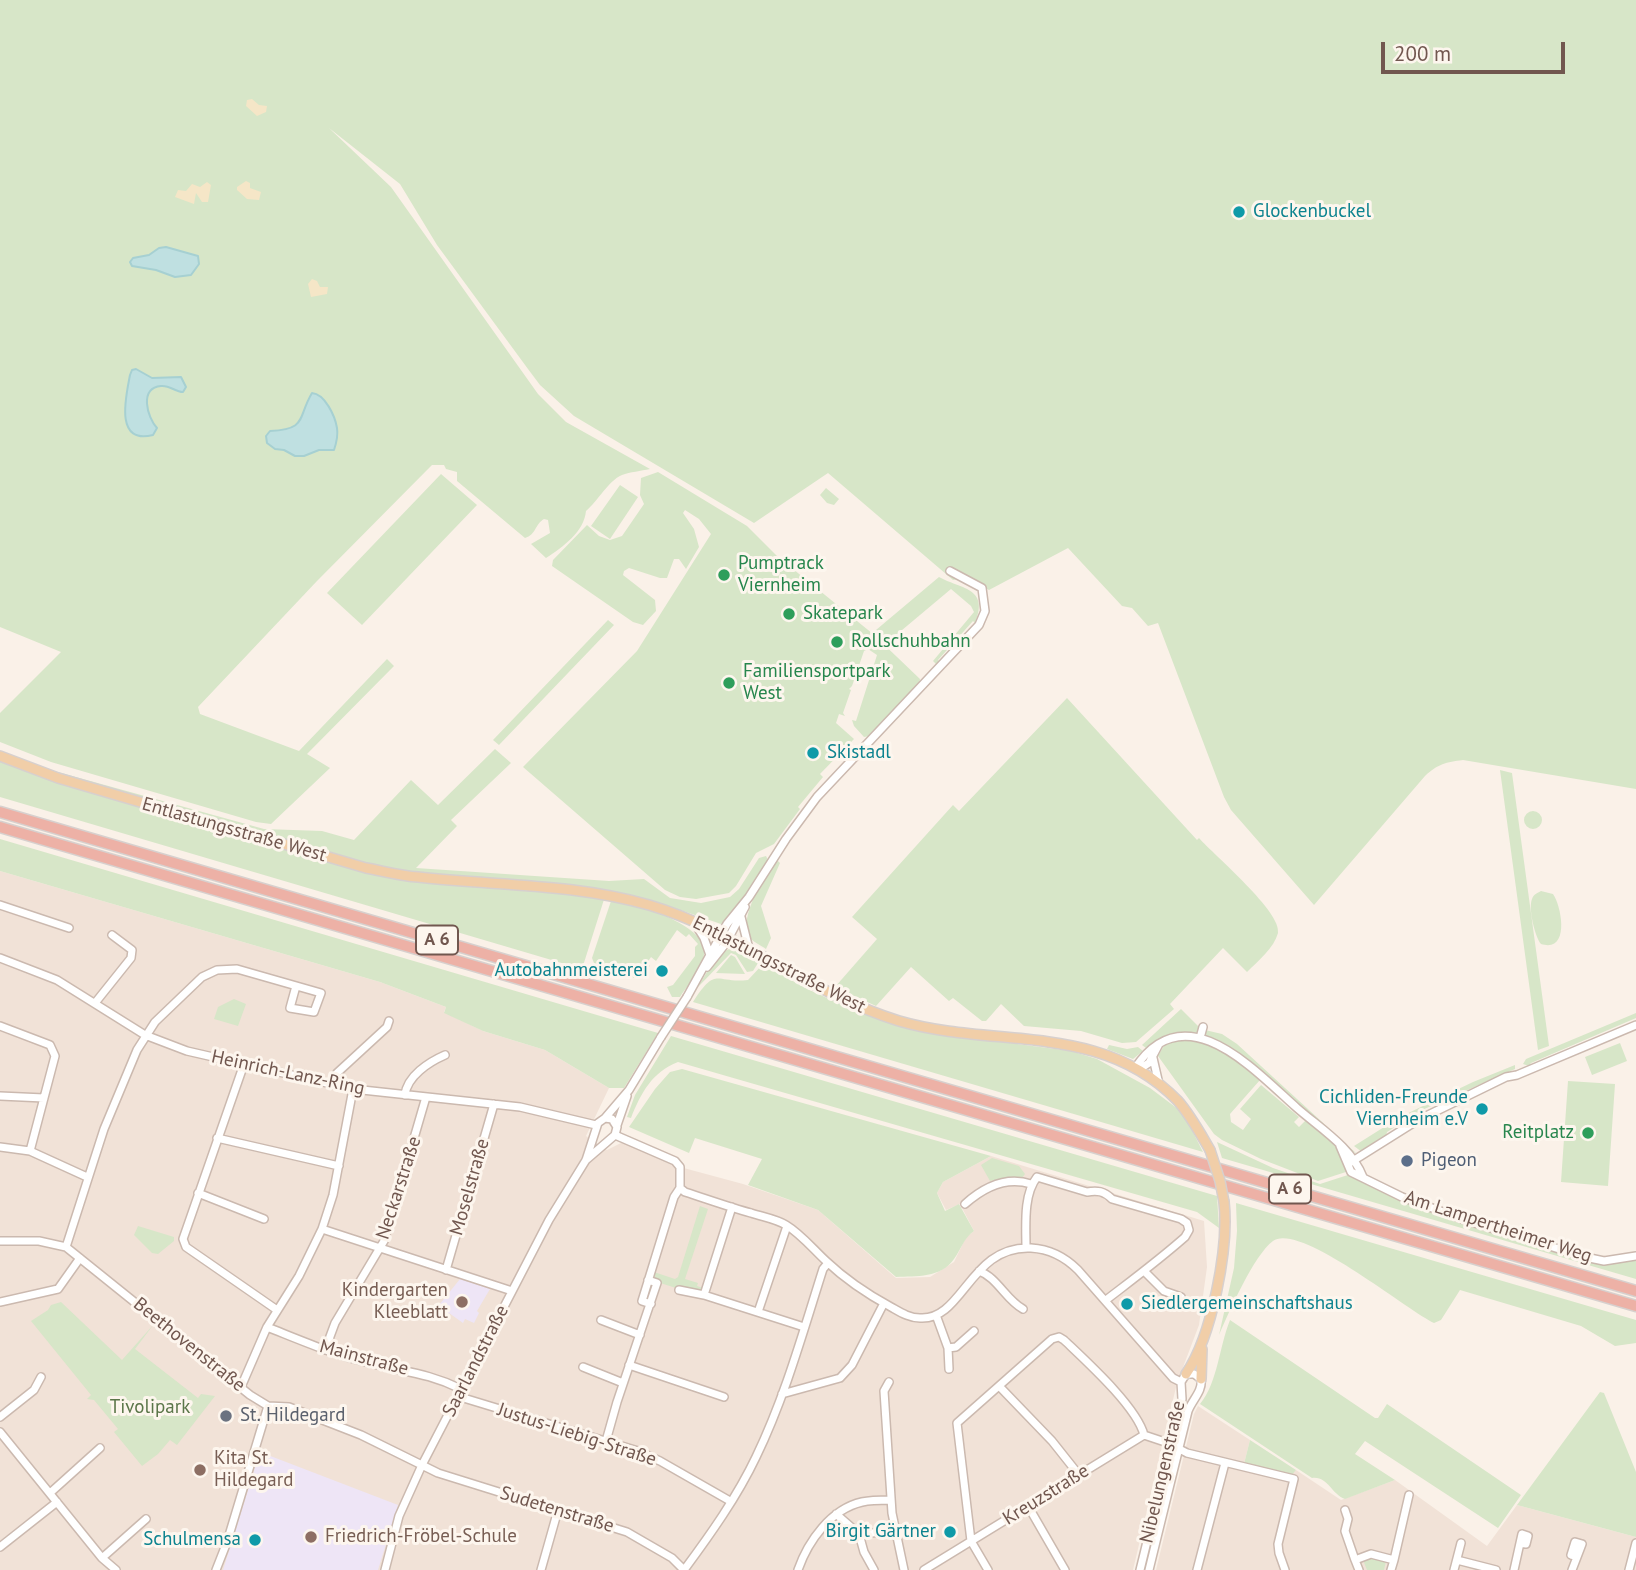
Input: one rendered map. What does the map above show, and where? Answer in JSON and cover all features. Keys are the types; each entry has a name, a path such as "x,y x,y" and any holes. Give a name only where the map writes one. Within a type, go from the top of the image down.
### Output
{"highway":[{"name":"A 6","path":"0,812 1636,1291"},
{"name":"A 6","path":"0,827 1636,1306"}],"main road":[{"name":"Entlastungsstraße West","path":"0,756 58,778 366,868 416,877 563,887 650,905 725,936 832,996 901,1021 960,1033 1076,1045 1101,1052 1136,1069 1178,1101 1194,1121 1210,1150 1220,1181 1224,1202 1224,1249 1202,1345 1201,1379"},
{"name":"Entlastungsstraße West","path":"1183,1382 1202,1345"}],"street":[{"path":"606,1441 657,1283 648,1280 674,1196 680,1188 680,1167 675,1161 611,1137 601,1137 596,1128 629,1090 786,839 827,786 979,625 985,611 982,588 950,571"},
{"path":"702,973 709,955 741,917 749,897"},
{"path":"0,905 69,928"},
{"path":"741,917 750,950"},
{"path":"693,921 704,938 709,955"},
{"path":"95,1003 131,958 132,950 112,935"},
{"name":"Heinrich-Lanz-Ring","path":"0,958 57,980 145,1035 177,1048 330,1085 523,1107 596,1128"},
{"path":"66,1247 87,1177 118,1093 145,1035 155,1022 202,977 217,970 237,969 321,993 314,1012 290,1008 296,986"},
{"path":"330,1085 337,1073 387,1027 389,1021"},
{"path":"1351,1162 1418,1120 1493,1083 1636,1025"},
{"path":"0,1026 50,1045 54,1051 55,1056 30,1152"},
{"path":"1200,1038 1203,1027"},
{"name":"Am Lampertheimer Weg","path":"1159,1043 1179,1037 1200,1038 1239,1057 1350,1153 1351,1162 1363,1178 1442,1212 1585,1257 1604,1261 1636,1256"},
{"path":"1136,1069 1147,1052 1159,1043"},
{"path":"1136,1069 1146,1065 1159,1043"},
{"path":"405,1095 409,1082 432,1061 445,1055"},
{"path":"1153,1056 1159,1084"},
{"path":"244,1064 183,1239 186,1247 277,1310"},
{"path":"241,1387 267,1327 299,1276 322,1228 339,1166 353,1089"},
{"path":"611,1137 629,1090"},
{"path":"0,1096 44,1098"},
{"name":"Neckarstraße","path":"326,1350 335,1322 380,1248 388,1228 426,1097"},
{"name":"Moselstraße","path":"446,1270 494,1104"},
{"path":"605,1118 612,1119 617,1125"},
{"name":"Saarlandstraße","path":"385,1570 400,1516 422,1465 549,1220 586,1160 596,1128"},
{"name":"Saarlandstraße","path":"586,1160 611,1137"},
{"path":"218,1138 339,1166"},
{"path":"0,1147 30,1152 87,1177"},
{"path":"965,1204 978,1192 992,1185 1004,1182 1028,1183 1037,1177 1087,1192 1096,1190 1106,1193 1112,1199 1187,1223 1189,1230 1185,1237 1145,1272 1105,1300"},
{"path":"1026,1248 1028,1183"},
{"path":"680,1188 685,1192 788,1226 845,1277 909,1316 926,1318 936,1315 966,1288 994,1256 1014,1249 1049,1251 1062,1257 1078,1270 1173,1378 1183,1382 1188,1394 1197,1394"},
{"path":"198,1193 264,1219"},
{"path":"704,1295 732,1208"},
{"path":"758,1312 788,1226"},
{"path":"322,1228 512,1291"},
{"name":"Beethovenstraße","path":"0,1241 39,1241 66,1247 268,1406 289,1407 361,1435 422,1465"},
{"path":"0,1302 58,1289 80,1258"},
{"path":"684,1570 709,1536 757,1455 782,1394 823,1269 828,1263"},
{"path":"979,1271 986,1273 1014,1304 1023,1309"},
{"path":"1145,1272 1164,1291 1181,1297"},
{"path":"679,1290 704,1295 804,1327"},
{"path":"782,1394 839,1378 852,1365 884,1303"},
{"path":"936,1315 948,1348 949,1369"},
{"path":"601,1320 640,1335"},
{"name":"Mainstraße","path":"267,1327 367,1363 423,1373 459,1392"},
{"path":"948,1348 956,1347 974,1331"},
{"path":"988,1570 971,1541 957,1423 1052,1339 1059,1338 1111,1388 1139,1422 1144,1435 1171,1444 1178,1450 1294,1479 1278,1544 1285,1570"},
{"path":"629,1365 724,1397"},
{"path":"583,1367 624,1382"},
{"path":"1149,1570 1188,1411 1202,1386 1201,1379 1194,1374 1183,1382"},
{"path":"0,1417 34,1390 41,1377"},
{"path":"889,1382 884,1391 890,1500 904,1570"},
{"name":"Nibelungenstraße","path":"1140,1570 1182,1397 1183,1382"},
{"path":"999,1386 1052,1441 1079,1475"},
{"name":"Justus-Liebig-Straße","path":"459,1392 660,1461 730,1501"},
{"path":"216,1570 231,1531 268,1406"},
{"path":"0,1432 102,1558 116,1570"},
{"name":"Kreuzstraße","path":"924,1570 1144,1435"},
{"path":"50,1493 100,1448"},
{"path":"1198,1570 1226,1463"},
{"name":"Sudetenstraße","path":"422,1465 447,1476 627,1532 672,1558 684,1570"},
{"path":"1391,1570 1409,1495"},
{"path":"798,1570 814,1539 836,1514 863,1502 890,1500"},
{"path":"0,1547 57,1502"},
{"path":"1028,1506 1065,1570"},
{"path":"541,1570 558,1510"},
{"path":"1345,1510 1348,1519 1345,1531 1359,1570"},
{"path":"836,1514 859,1534 864,1552 874,1570"},
{"path":"102,1558 146,1519"},
{"path":"859,1534 896,1531"},
{"path":"1454,1570 1461,1542"},
{"path":"1514,1570 1520,1543"},
{"path":"1629,1570 1636,1543"},
{"path":"1355,1560 1371,1554 1394,1560"},
{"path":"1572,1570 1576,1556"},
{"path":"1457,1560 1496,1570"}],"shaded area":[{"path":"0,871 380,982 446,1007 444,1012 483,1031 545,1050 609,1088 586,1136 607,1150 623,1142 680,1167 743,1184 818,1210 896,1278 930,1277 954,1262 966,1237 974,1231 960,1204 946,1210 937,1193 943,1182 991,1156 1204,1221 1207,1267 1199,1325 1177,1383 1133,1570 0,1570"},
{"name":"Kindergarten Kleeblatt","path":"460,1279 490,1289 477,1311 479,1313 474,1323 465,1319 463,1323 449,1313 446,1316 435,1310"},
{"path":"1198,1406 1250,1440 1244,1464 1290,1475 1296,1470 1341,1500 1395,1480 1487,1546 1517,1505 1636,1537 1636,1570 1156,1570"},
{"name":"Friedrich-Fröbel-Schule","path":"260,1452 398,1505 378,1570 223,1570"}],"green space":[{"path":"0,0 1636,0 1636,789 1463,760 1442,764 1425,776 1314,905 1231,810 1158,623 1148,626 1132,608 1122,606 1068,548 989,590 968,577 953,580 828,473 754,523 574,416 540,385 437,245 400,184 329,128 391,187 538,394 566,422 650,469 622,475 612,482 586,511 577,532 566,544 546,558 531,544 550,533 548,520 541,521 525,538 457,481 457,472 446,469 444,465 432,465 198,707 200,714 299,751 387,659 394,666 307,754 330,768 271,824 256,822 51,762 0,742 0,713 61,652 0,627"},
{"name":"Familiensportpark West","path":"658,472 747,526 777,556 873,634 920,679 919,685 870,736 864,737 852,720 856,721 877,655 868,649 864,651 849,689 851,690 843,713 845,716 839,714 836,723 854,739 820,774 823,777 798,807 800,809 774,844 756,853 736,886 729,893 696,899 680,897 665,890 523,767 637,651 711,534 699,519 685,510 683,513 694,529 699,547 686,569 679,559 674,559 667,578 629,568 624,571 623,575 655,600 656,611 643,625 633,622 552,566 553,560 587,525 599,536 610,540 622,536 644,504 640,495 641,478"},
{"path":"441,474 477,505 362,625 327,593"},
{"path":"620,485 638,497 610,539 591,526"},
{"path":"826,488 839,499 834,505 827,503 820,495"},
{"path":"939,577 964,587 976,596 979,611 975,623 973,621 938,660 940,662 937,665 933,661 974,612 971,606 951,589 889,641 876,630"},
{"path":"608,620 614,625 499,745 493,740"},
{"path":"1067,698 1197,840 1199,838 1246,884 1270,912 1277,924 1278,933 1261,959 1247,972 1223,948 1170,1004 1174,1009 1136,1042 1122,1043 1081,1031 1024,1026 1001,1004 986,1021 982,1021 953,998 949,1001 911,967 876,1006 835,987 877,939 852,917 953,805 959,811"},
{"path":"495,749 511,763 451,820 457,826 416,868 609,881 644,879 670,898 701,903 730,897 739,889 759,858 766,856 768,860 741,904 721,924 657,902 607,890 582,969 0,797 0,756 264,829 322,831 354,840 411,780 438,805"},
{"path":"1500,770 1512,773 1549,1046 1538,1050"},
{"path":"1533,811 1539,814 1542,820 1539,826 1533,829 1527,826 1524,820 1527,814"},
{"path":"0,839 658,1033 624,1088 609,1088 545,1050 483,1031 444,1013 446,1007 380,982 0,871"},
{"path":"777,860 780,863 761,906 771,938 766,949 749,936 747,919 754,896"},
{"path":"1541,891 1553,894 1561,918 1560,936 1550,945 1541,944 1534,929 1531,903 1534,895"},
{"path":"611,901 634,905 665,916 692,931 700,940 704,949 702,962 680,997 672,997 667,987 673,985 695,956 695,947 698,944 689,934 686,937 677,930 656,961 651,957 647,963 650,966 640,977 634,978 596,968 592,958"},
{"path":"732,948 758,963 753,971 747,972 736,955 731,953 698,987 716,959"},
{"path":"731,955 735,957 745,974 716,973"},
{"path":"763,964 805,988 849,1008 917,1031 1071,1051 1097,1059 1150,1088 1178,1109 1203,1152 693,1002 712,980 748,980"},
{"path":"234,999 246,1004 238,1026 214,1019 218,1007"},
{"path":"1181,1009 1199,1027 1199,1032 1170,1036 1146,1048 1142,1045"},
{"path":"1636,1013 1636,1018 1529,1066 1523,1064 1526,1059"},
{"path":"1205,1030 1222,1034 1237,1044 1357,1154 1235,1050 1206,1036"},
{"path":"671,1036 1217,1196 1219,1228 1197,1212 678,1062 654,1078 643,1092 631,1118 627,1117 635,1095"},
{"path":"1177,1040 1202,1043 1222,1051 1260,1080 1230,1114 1231,1122 1243,1130 1251,1119 1240,1109 1261,1085 1299,1117 1294,1122 1299,1127 1306,1120 1341,1151 1349,1171 1318,1181 1261,1159 1214,1134 1158,1056 1165,1044"},
{"path":"1620,1043 1627,1061 1592,1075 1585,1057"},
{"path":"1109,1045 1127,1049 1138,1047 1143,1051 1133,1059 1107,1049"},
{"path":"1515,1065 1515,1069 1422,1110 1362,1152 1354,1146 1400,1117"},
{"path":"682,1069 991,1156 943,1182 937,1193 945,1211 959,1204 974,1231 954,1259 942,1270 928,1275 896,1277 818,1210 748,1185 762,1159 695,1138 689,1153 629,1127 670,1072"},
{"name":"Reitplatz","path":"1568,1081 1615,1084 1608,1186 1561,1182"},
{"path":"1217,1142 1273,1168 1320,1184 1351,1174 1363,1181 1585,1259 1636,1258 1636,1279 1222,1158"},
{"path":"992,1158 1019,1166 1025,1174 1022,1178 990,1181 981,1165"},
{"path":"1236,1203 1636,1320 1636,1343 1615,1346 1581,1326 1460,1290 1441,1320 1434,1323 1328,1255 1306,1244 1287,1239 1273,1241 1258,1258 1219,1335 1234,1268"},
{"path":"700,1206 708,1209 685,1279 698,1283 697,1286 703,1288 698,1291 681,1286 679,1289 654,1281 654,1272 675,1279 678,1277"},
{"path":"138,1226 174,1237 174,1241 158,1254 152,1253 134,1235"},
{"name":"Tivolipark","path":"61,1302 122,1360 154,1324 135,1349 198,1398 201,1394 215,1396 177,1445 170,1440 142,1466 114,1432 118,1429 94,1400 87,1399 91,1395 31,1321 51,1305"},
{"path":"1230,1320 1375,1418 1378,1418 1387,1404 1521,1495 1498,1528 1365,1441 1355,1454 1395,1480 1345,1499 1340,1497 1326,1482 1312,1478 1200,1404 1215,1375"},
{"path":"1600,1392 1604,1393 1636,1472 1636,1537 1517,1505"},
{"path":"1250,1440 1296,1470 1291,1476 1244,1464"},
{"path":"1371,1557 1386,1561 1384,1570 1367,1570 1363,1560"}],"sand":[{"path":"252,99 259,105 267,106 266,112 257,116 246,106 247,100"},
{"path":"246,181 250,183 250,188 261,192 259,200 247,199 237,190 237,187"},
{"path":"207,182 211,185 208,202 202,202 196,193 194,204 175,197 178,190 186,191 192,184 200,187"},
{"path":"312,279 317,281 320,287 328,287 327,294 311,297 308,284"}],"water":[{"path":"166,247 198,256 199,264 191,275 175,277 132,266 130,262 133,258 149,255"},
{"path":"136,369 152,378 181,377 186,387 183,392 161,386 150,392 147,397 148,410 157,428 153,435 141,436 132,433 125,417 130,375 132,370"},
{"path":"312,393 325,401 334,418 337,433 334,450 319,450 304,456 295,456 267,443 266,436 270,431 290,428 300,421"}],"place":[{"name":"Glockenbuckel","path":"1239,212"},
{"name":"Pumptrack Viernheim","path":"724,575"},
{"name":"Skatepark","path":"789,614"},
{"name":"Rollschuhbahn","path":"837,642"},
{"name":"Familiensportpark West","path":"729,683"},
{"name":"Skistadl","path":"813,753"},
{"name":"Autobahnmeisterei","path":"662,971"},
{"name":"Cichliden-Freunde Viernheim e.V","path":"1482,1109"},
{"name":"Reitplatz","path":"1588,1133"},
{"name":"Pigeon","path":"1407,1161"},
{"name":"Kindergarten Kleeblatt","path":"462,1302"},
{"name":"Siedlergemeinschaftshaus","path":"1127,1304"},
{"name":"St. Hildegard","path":"226,1416"},
{"name":"Kita St. Hildegard","path":"200,1470"},
{"name":"Birgit Gärtner","path":"950,1532"},
{"name":"Friedrich-Fröbel-Schule","path":"311,1537"},
{"name":"Schulmensa","path":"255,1540"}]}
